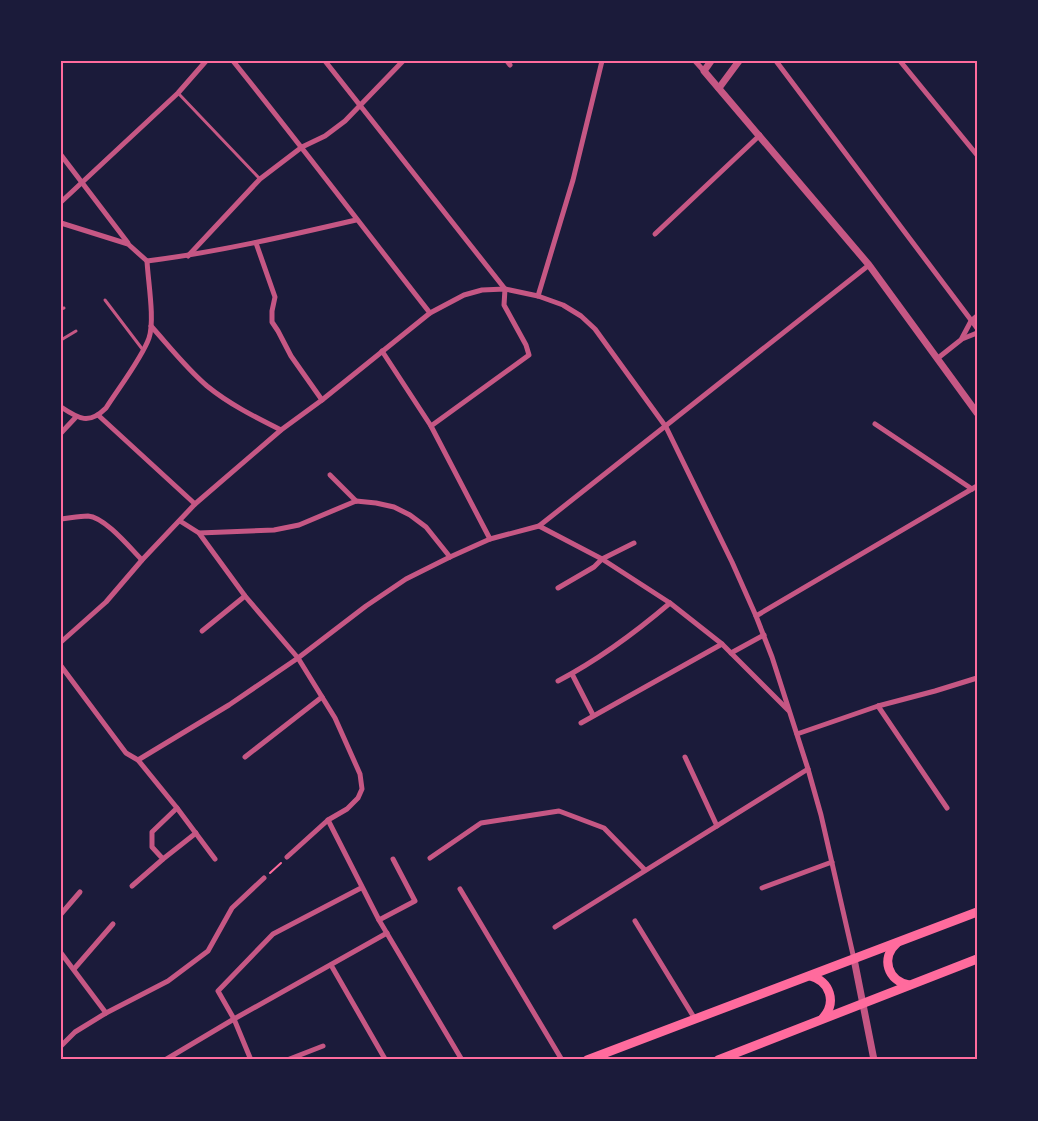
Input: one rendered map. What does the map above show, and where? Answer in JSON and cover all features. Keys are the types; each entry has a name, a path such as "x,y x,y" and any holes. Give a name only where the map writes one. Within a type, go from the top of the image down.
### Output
{"main road":[{"path":"587,1060 977,912"},
{"path":"897,943 888,957 888,968 890,974 898,982 909,985"},
{"path":"718,1060 977,959"},
{"path":"810,976 821,980 830,994 831,1005 823,1018"}],"street":[{"path":"61,202 178,93 206,61"},
{"path":"232,61 302,147 356,220 430,313"},
{"path":"325,61 361,104 505,289 504,305 526,345 529,355 430,426"},
{"path":"188,256 260,179 302,147 325,136 361,104 403,61"},
{"path":"538,296 574,180 602,61"},
{"path":"695,61 869,265 977,413"},
{"path":"704,71 711,61"},
{"path":"719,88 739,61"},
{"path":"776,61 977,328"},
{"path":"900,61 977,155"},
{"path":"655,234 760,135"},
{"path":"61,155 83,181 128,244 147,261 151,326 149,338 143,350 106,408 98,415 87,420 76,417 61,407"},
{"path":"147,261 188,256 256,243 356,220"},
{"path":"61,222 128,244"},
{"path":"256,243 275,297 272,322 291,356 322,400"},
{"path":"138,760 229,705 298,658 406,579 490,539 539,526 869,265"},
{"path":"61,642 106,602 142,560 195,504 281,430 322,400 430,313 464,295 482,290 505,289 538,296 564,305 595,329 666,427 732,562 764,635 808,769 832,862 874,1060"},
{"path":"962,339 971,321 977,316"},
{"path":"151,326 207,386 228,402 281,430"},
{"path":"938,358 962,339 977,333"},
{"path":"382,351 430,426 490,539"},
{"path":"98,415 195,504"},
{"path":"61,433 76,417"},
{"path":"756,616 974,488 875,424"},
{"path":"330,474 356,501"},
{"path":"199,533 274,530 299,525 356,501 394,507 410,515 426,527 450,557"},
{"path":"61,519 89,516 97,518 142,560"},
{"path":"180,521 199,533 245,596 298,658 336,718 360,774 362,789 358,798 347,809 328,820 287,857"},
{"path":"539,526 602,559 670,603 722,644 790,712"},
{"path":"558,588 594,567 602,559 634,543"},
{"path":"202,631 245,596"},
{"path":"558,681 572,674 643,626 670,603"},
{"path":"731,653 764,635"},
{"path":"581,723 592,715 722,644"},
{"path":"61,666 126,753 138,760 215,859"},
{"path":"572,674 592,715"},
{"path":"797,734 878,706 977,678"},
{"path":"245,757 322,697"},
{"path":"878,706 947,808"},
{"path":"685,757 717,826"},
{"path":"555,927 808,769"},
{"path":"163,859 152,847 152,832 177,808"},
{"path":"430,858 481,823 559,811 604,828 645,870"},
{"path":"328,820 379,920 462,1060"},
{"path":"132,886 196,833"},
{"path":"379,920 415,901 393,859"},
{"path":"762,888 832,862"},
{"path":"61,1046 75,1032 106,1013 168,981 208,951 232,908 264,878"},
{"path":"251,1060 234,1019 218,991 273,934 362,888"},
{"path":"460,889 562,1060"},
{"path":"61,914 80,892"},
{"path":"636,921 695,1019"},
{"path":"74,970 113,924"},
{"path":"165,1060 387,933"},
{"path":"61,953 106,1013"},
{"path":"331,965 385,1059"},
{"path":"287,1060 322,1046"}],"lane":[{"path":"178,93 260,179"},
{"path":"105,300 143,350"},
{"path":"61,340 76,331"}],"path":[{"path":"264,878 287,857"}]}
